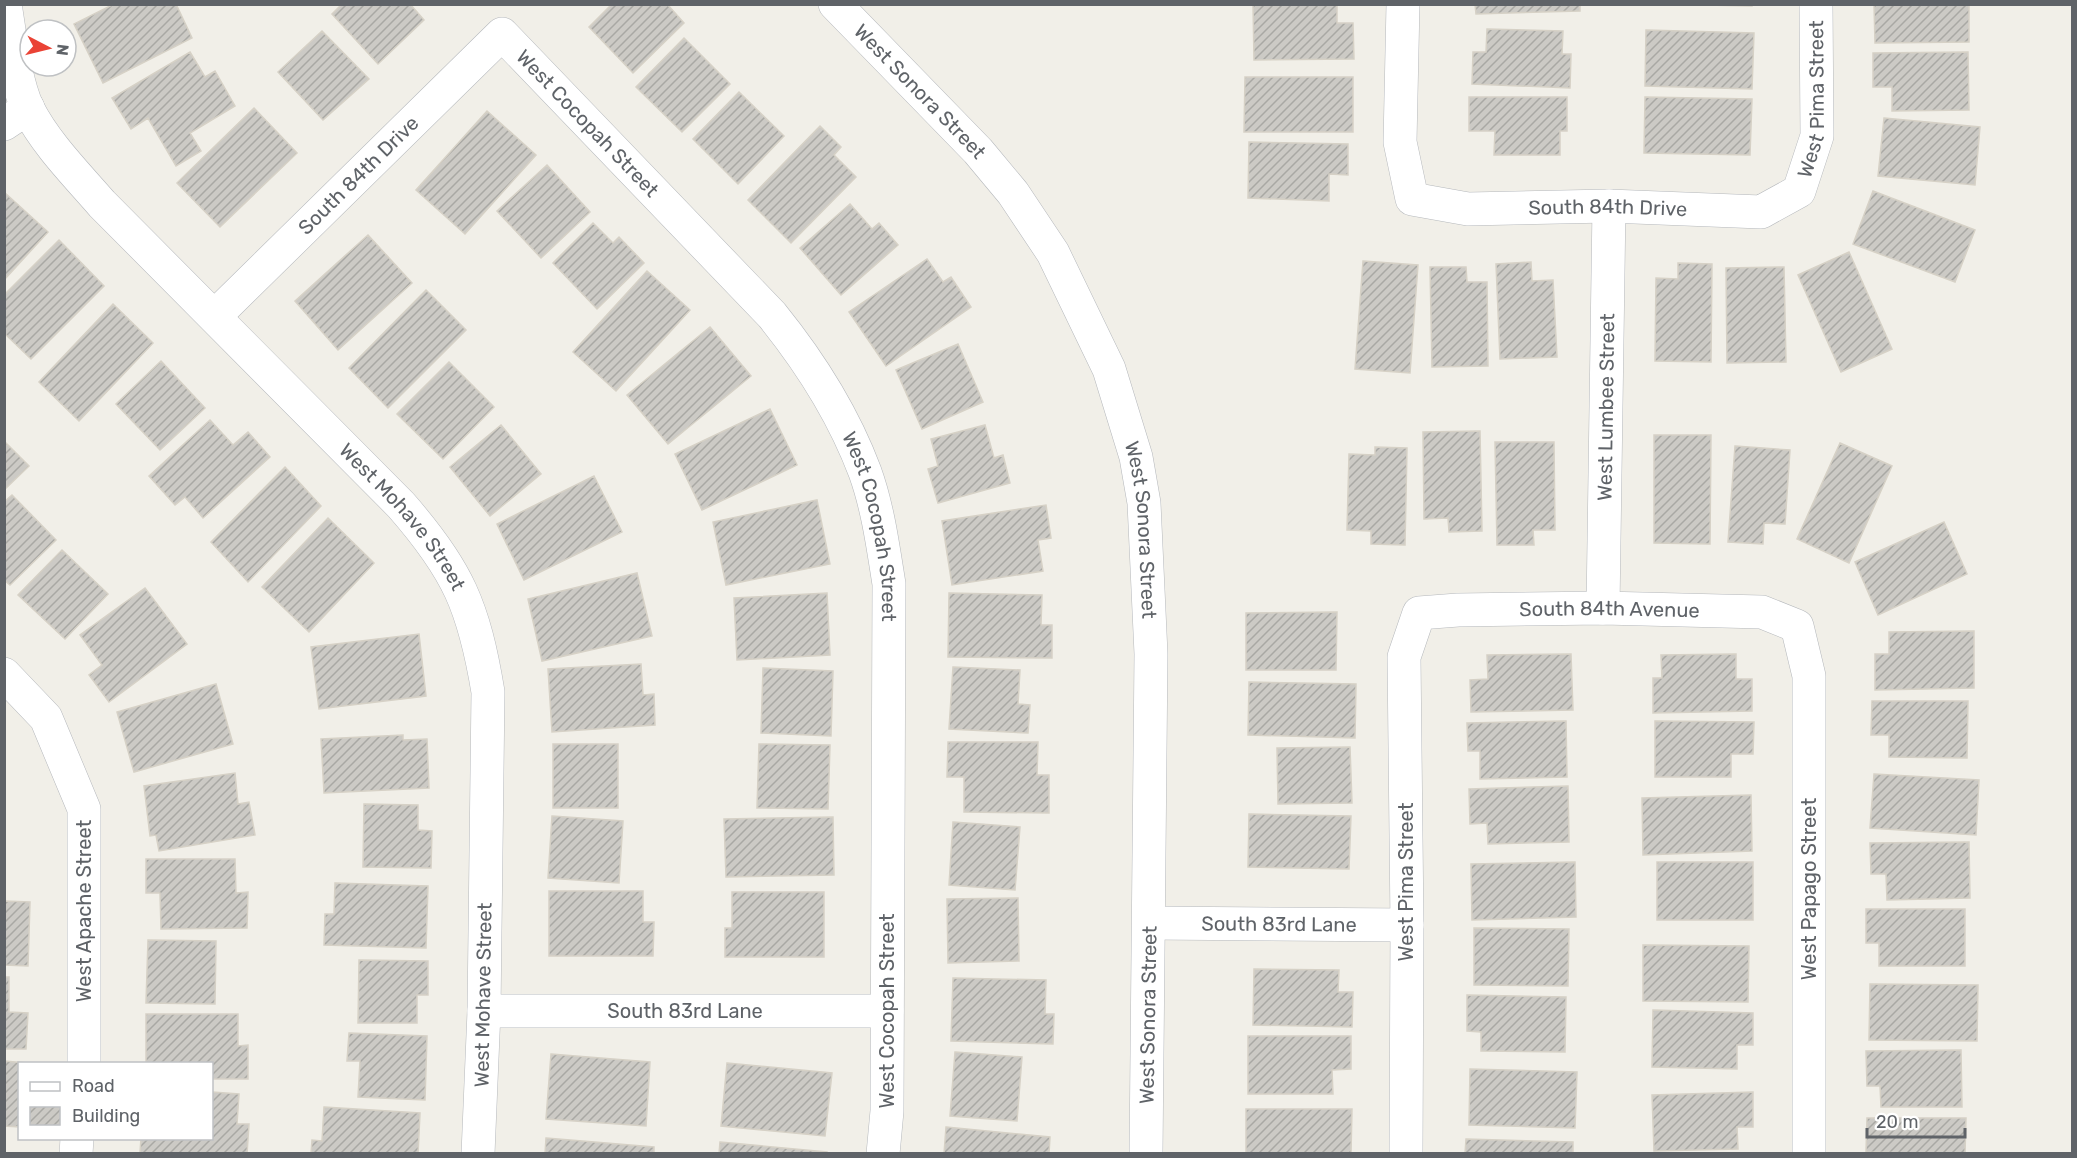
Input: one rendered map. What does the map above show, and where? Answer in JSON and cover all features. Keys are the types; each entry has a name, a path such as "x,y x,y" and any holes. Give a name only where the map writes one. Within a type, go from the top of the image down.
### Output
{"street":[{"name":"West Mohave Street","path":"5,4 12,49 16,116 61,157 102,204 401,505 446,560 467,600 481,645 488,692 484,1011 478,1154"},
{"name":"West Sonora Street","path":"835,4 978,151 1013,193 1053,254 1076,296 1109,369 1136,457 1144,503 1150,595 1146,1154"},
{"name":"South 84th Drive","path":"1403,4 1400,142 1412,199 1468,209 1609,206 1761,212 1799,191"},
{"name":"West Pima Street","path":"1799,191 1817,136 1816,4"},
{"name":"South 84th Drive","path":"215,316 502,34"},
{"name":"West Cocopah Street","path":"502,34 772,315 801,351 843,424 865,473 879,524 890,584 887,1111 883,1154"},
{"name":"West Lumbee Street","path":"1603,608 1609,206"},
{"name":"South 84th Avenue","path":"1419,614 1458,610 1603,608 1762,612 1797,626"},
{"name":"West Pima Street","path":"1406,1154 1407,925 1404,657 1419,614"},
{"name":"West Papago Street","path":"1797,626 1809,676 1809,1154"},
{"name":"West Apache Street","path":"4,674 46,718 84,809 84,1062"},
{"name":"South 83rd Lane","path":"1149,923 1407,925"},
{"name":"South 83rd Lane","path":"484,1011 887,1011"}],"building":[{"path":"114,4 176,4 192,38 103,83 78,32 78,22"},
{"path":"342,4 410,4 424,20 378,64 332,14"},
{"path":"612,4 667,4 684,23 633,73 589,27"},
{"path":"1253,4 1337,4 1337,23 1353,23 1354,59 1254,60"},
{"path":"1475,4 1580,4 1580,11 1476,14"},
{"path":"1657,4 1752,4 1752,6"},
{"path":"1874,4 1969,4 1969,42 1875,43"},
{"path":"1487,29 1563,31 1562,54 1571,54 1570,88 1472,84 1473,52 1486,52"},
{"path":"1646,30 1754,33 1752,89 1645,86"},
{"path":"322,31 369,79 323,120 278,72"},
{"path":"684,38 730,84 682,132 636,87"},
{"path":"190,52 205,77 215,71 235,106 190,133 201,151 176,166 148,118 131,129 112,98"},
{"path":"1968,52 1969,110 1892,111 1892,87 1873,87 1873,53"},
{"path":"1245,77 1353,77 1353,132 1244,132"},
{"path":"739,92 784,136 738,184 693,139"},
{"path":"1469,97 1567,97 1567,131 1560,131 1560,155 1494,155 1495,131 1469,131"},
{"path":"1645,97 1752,99 1750,155 1644,153"},
{"path":"254,108 297,153 220,227 177,183"},
{"path":"487,111 536,155 465,234 416,190"},
{"path":"1884,118 1980,127 1975,185 1878,176"},
{"path":"820,126 841,147 834,155 856,177 791,243 748,200"},
{"path":"1249,142 1348,144 1348,175 1329,174 1329,201 1248,198"},
{"path":"547,165 590,212 541,258 497,211"},
{"path":"1873,191 1975,230 1955,282 1853,244"},
{"path":"4,192 48,232 4,280"},
{"path":"850,204 872,229 879,223 898,245 841,295 800,248"},
{"path":"593,223 613,243 619,237 644,263 597,309 553,263"},
{"path":"368,235 412,283 338,350 295,301"},
{"path":"59,240 104,286 31,359 4,333 4,295"},
{"path":"1849,252 1892,349 1841,372 1798,275"},
{"path":"927,259 943,282 951,277 971,307 886,366 849,312"},
{"path":"1363,261 1418,265 1410,373 1355,369"},
{"path":"1531,262 1532,281 1553,280 1557,357 1500,359 1496,264"},
{"path":"1678,263 1712,264 1711,362 1655,361 1656,278 1678,279"},
{"path":"1430,267 1466,267 1467,282 1487,282 1488,366 1432,367"},
{"path":"1784,267 1786,362 1727,363 1726,268"},
{"path":"647,271 690,310 616,391 573,352"},
{"path":"426,290 466,330 388,408 349,368"},
{"path":"113,304 153,343 79,421 39,382"},
{"path":"710,327 751,376 668,444 627,395"},
{"path":"958,344 983,402 922,429 896,370"},
{"path":"161,361 205,408 160,450 116,404"},
{"path":"449,362 494,407 443,459 397,414"},
{"path":"770,409 797,465 702,510 675,454"},
{"path":"210,420 233,445 248,432 270,457 203,518 185,497 175,505 149,476"},
{"path":"501,425 541,474 490,516 450,467"},
{"path":"985,425 994,458 1003,455 1010,483 938,503 928,469 938,466 931,439"},
{"path":"1480,431 1482,531 1449,532 1448,518 1424,519 1423,432"},
{"path":"1654,435 1711,435 1710,544 1654,543"},
{"path":"4,441 29,466 4,490"},
{"path":"1495,442 1554,442 1555,530 1533,530 1534,545 1497,545"},
{"path":"1840,443 1892,466 1849,563 1797,539"},
{"path":"1735,446 1790,450 1785,524 1764,523 1763,544 1728,542"},
{"path":"1375,447 1407,448 1405,545 1371,544 1371,531 1347,530 1349,454 1375,455"},
{"path":"285,467 321,506 248,582 211,542"},
{"path":"594,476 622,532 524,580 497,524"},
{"path":"12,495 56,540 10,585 4,580 4,502"},
{"path":"817,500 830,564 726,585 713,522"},
{"path":"1046,505 1051,538 1038,540 1043,571 952,585 942,521"},
{"path":"328,518 374,563 309,632 262,587"},
{"path":"1944,522 1967,574 1878,615 1855,562"},
{"path":"62,550 108,594 65,639 18,595"},
{"path":"637,573 652,636 542,661 528,599"},
{"path":"145,588 187,644 109,702 89,675 102,665 80,635"},
{"path":"827,593 830,655 737,660 734,598"},
{"path":"949,593 1042,595 1041,625 1052,625 1052,658 948,657"},
{"path":"1337,612 1336,670 1246,670 1246,613"},
{"path":"1974,631 1974,688 1875,690 1875,654 1889,654 1889,632"},
{"path":"419,634 426,696 319,709 311,647"},
{"path":"1571,654 1573,710 1471,712 1470,680 1488,679 1487,655"},
{"path":"1736,654 1736,679 1752,679 1752,711 1653,713 1653,678 1662,678 1661,655"},
{"path":"641,664 643,695 654,694 655,725 552,732 548,669"},
{"path":"953,667 1020,670 1018,704 1030,705 1028,733 949,729"},
{"path":"763,668 833,671 831,736 761,733"},
{"path":"1249,682 1356,684 1355,738 1248,735"},
{"path":"216,684 233,744 134,772 117,712"},
{"path":"1872,701 1968,701 1967,758 1889,757 1889,735 1871,735"},
{"path":"1566,721 1567,777 1480,779 1480,751 1468,751 1467,723"},
{"path":"1655,721 1754,722 1753,754 1731,754 1731,777 1655,777"},
{"path":"403,735 403,740 427,739 429,788 324,793 321,739"},
{"path":"948,742 1038,742 1037,775 1049,775 1049,813 964,812 964,777 947,777"},
{"path":"553,744 618,744 618,808 553,808"},
{"path":"759,744 830,745 828,809 757,808"},
{"path":"1350,747 1352,803 1278,804 1277,748"},
{"path":"235,773 238,804 249,802 255,835 159,851 156,835 150,836 144,786"},
{"path":"1874,774 1979,780 1976,835 1870,828"},
{"path":"1568,786 1569,842 1488,844 1487,823 1470,824 1469,789"},
{"path":"1751,795 1752,851 1643,855 1642,798"},
{"path":"364,804 418,805 418,830 432,831 431,868 363,867"},
{"path":"1249,814 1351,816 1349,869 1248,867"},
{"path":"552,816 623,821 619,883 548,878"},
{"path":"833,817 834,875 726,877 724,819"},
{"path":"953,822 1020,827 1015,890 949,885"},
{"path":"1969,842 1970,898 1887,900 1886,874 1871,874 1870,843"},
{"path":"146,859 235,859 236,893 248,892 247,928 161,929 160,893 146,893"},
{"path":"1575,862 1576,917 1472,920 1471,864"},
{"path":"1657,862 1753,862 1753,920 1657,920"},
{"path":"335,883 428,886 426,948 324,945 325,914 334,914"},
{"path":"549,891 643,891 643,922 654,922 653,956 549,956"},
{"path":"732,892 824,892 824,957 725,957 725,928 732,928"},
{"path":"1018,898 1019,961 948,963 947,899"},
{"path":"4,901 30,902 28,966 4,965"},
{"path":"1866,909 1965,909 1965,966 1879,966 1879,943 1866,943"},
{"path":"1474,928 1569,929 1568,986 1474,985"},
{"path":"148,940 216,941 215,1004 146,1003"},
{"path":"1643,945 1749,946 1748,1002 1643,1001"},
{"path":"359,960 428,961 428,995 417,995 417,1023 358,1023"},
{"path":"1254,969 1339,970 1338,992 1353,992 1352,1027 1253,1025"},
{"path":"4,977 9,977 9,1012 28,1013 26,1049 4,1049"},
{"path":"953,978 1046,980 1045,1014 1054,1014 1053,1044 951,1041"},
{"path":"1870,984 1978,985 1977,1041 1869,1040"},
{"path":"1467,995 1566,997 1565,1052 1481,1051 1481,1032 1467,1031"},
{"path":"1653,1010 1753,1013 1753,1045 1737,1045 1737,1069 1652,1067"},
{"path":"146,1014 238,1014 238,1046 248,1045 248,1079 213,1079 213,1062 146,1062"},
{"path":"349,1033 427,1036 425,1100 358,1097 360,1061 347,1061"},
{"path":"1248,1036 1351,1036 1351,1069 1332,1070 1333,1094 1248,1094"},
{"path":"1961,1050 1962,1107 1881,1107 1880,1086 1867,1086 1866,1051"},
{"path":"955,1052 1022,1057 1017,1121 950,1116"},
{"path":"551,1054 650,1062 646,1126 546,1119"},
{"path":"4,1061 18,1062 18,1127 4,1126"},
{"path":"727,1063 832,1073 825,1136 721,1126"},
{"path":"1470,1069 1577,1072 1575,1128 1469,1125"},
{"path":"213,1092 239,1094 237,1124 249,1124 247,1154 140,1153 141,1140 213,1140"},
{"path":"1753,1092 1753,1127 1737,1127 1738,1149 1654,1151 1652,1095"},
{"path":"324,1107 420,1113 418,1154 311,1154 312,1140 322,1141"},
{"path":"1246,1109 1352,1109 1351,1154 1246,1154"},
{"path":"1867,1118 1966,1118 1965,1154 1866,1152"},
{"path":"946,1127 1050,1137 1049,1154 944,1154"},
{"path":"546,1138 654,1147 654,1154 545,1154"},
{"path":"1466,1139 1573,1142 1573,1154 1465,1154"},
{"path":"720,1142 827,1152 827,1154 719,1154"}]}
